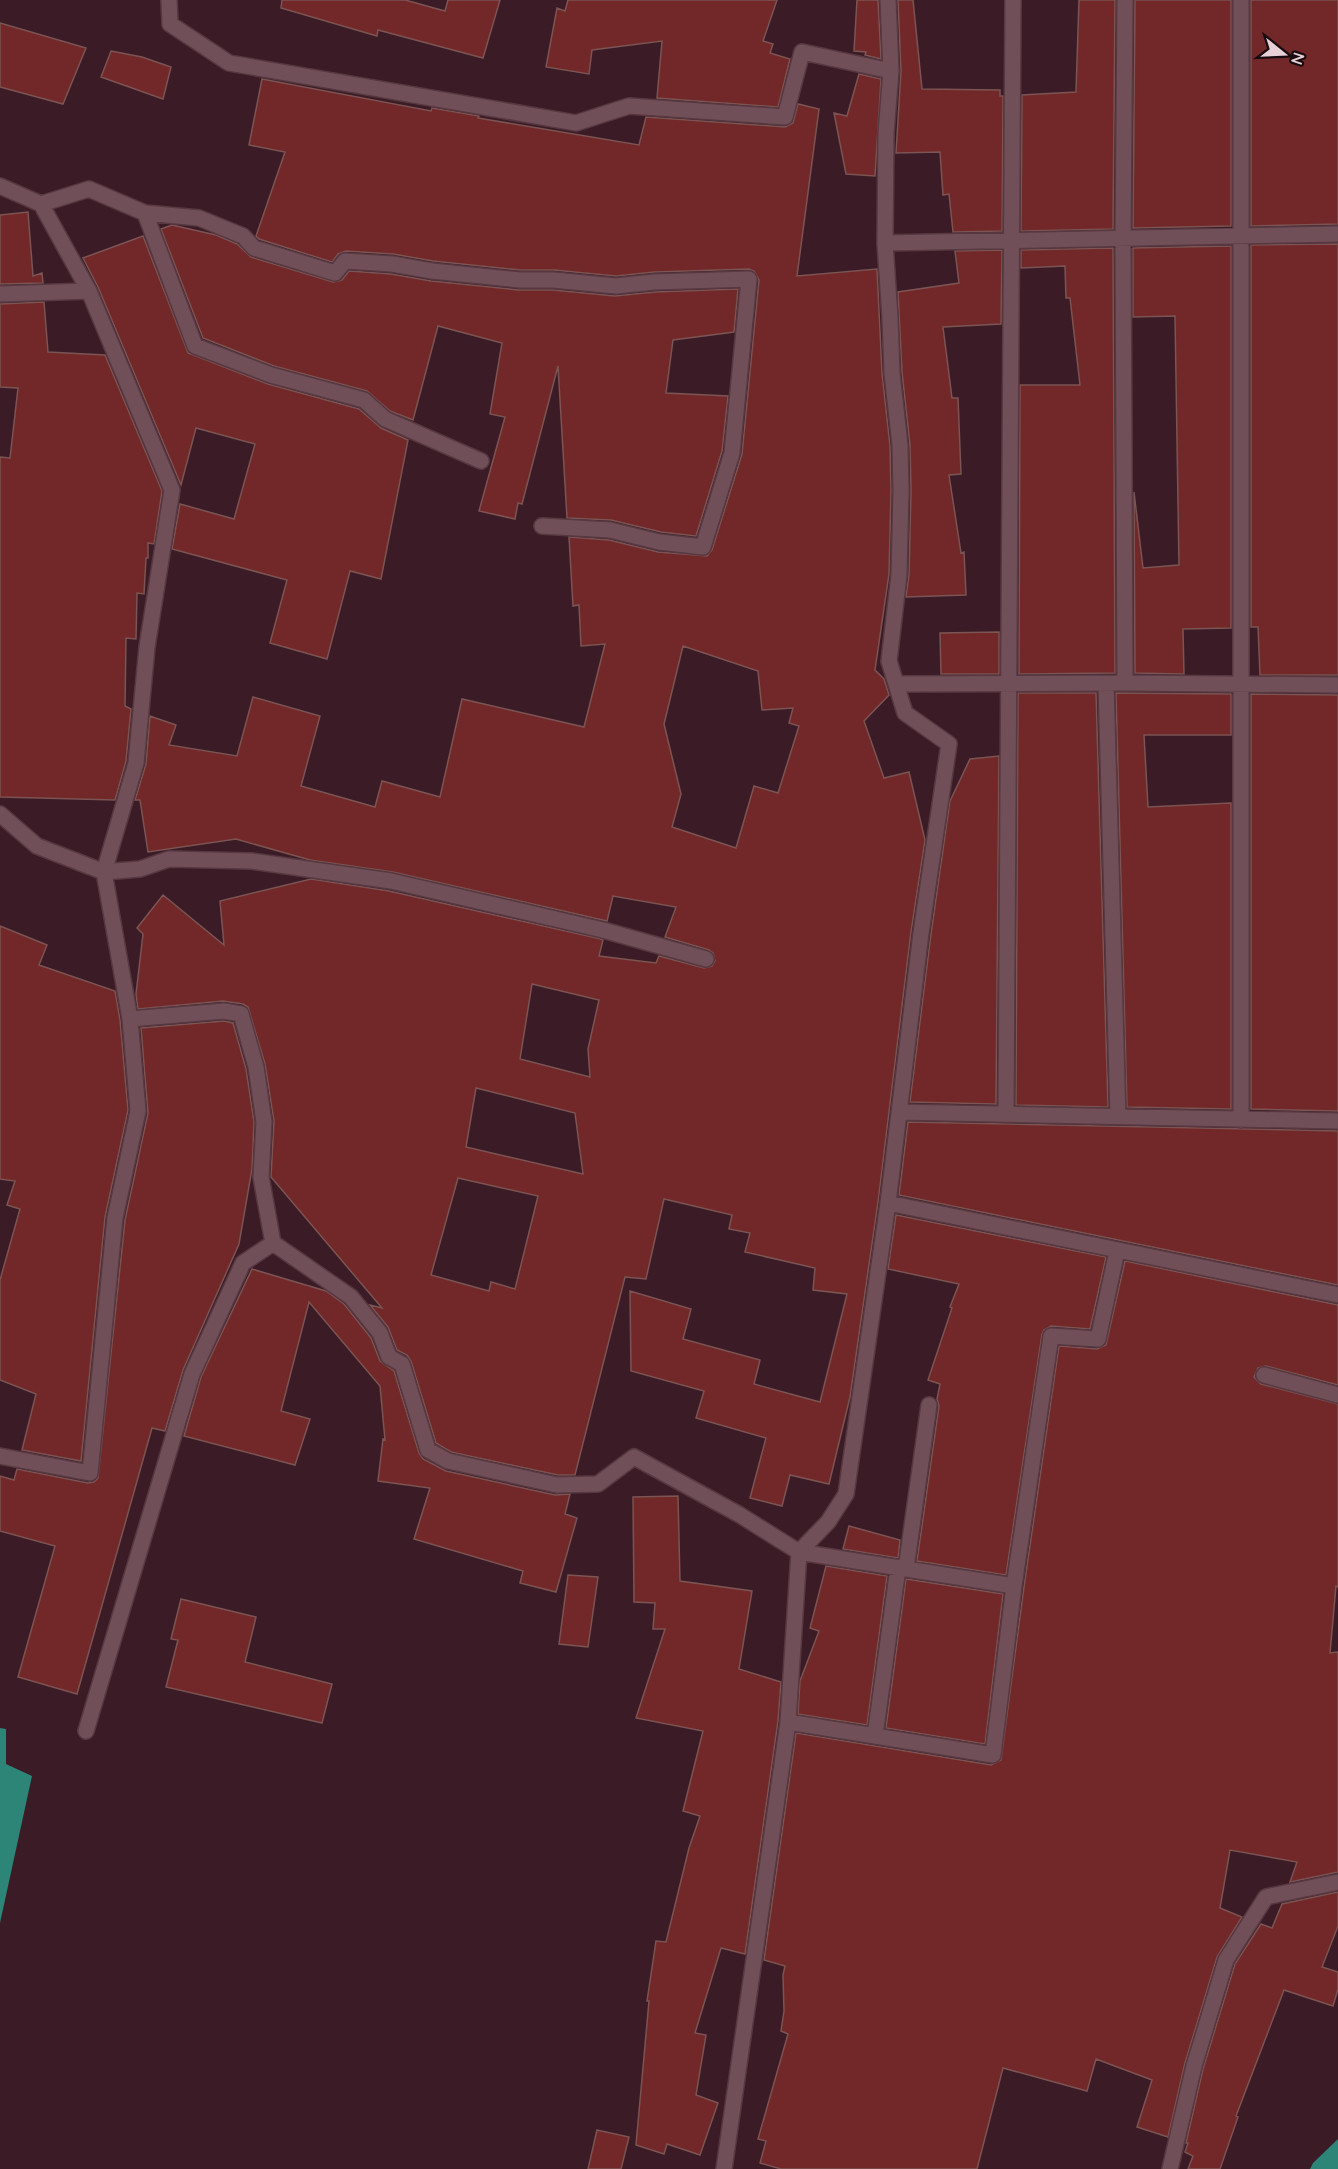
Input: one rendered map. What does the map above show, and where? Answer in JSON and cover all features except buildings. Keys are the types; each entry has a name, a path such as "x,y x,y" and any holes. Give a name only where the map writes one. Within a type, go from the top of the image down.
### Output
{"street":[{"path":"169,0 170,24 229,63 408,92 576,123 629,106 785,117 802,52 891,71"},
{"path":"724,2169 789,1722 799,1552 828,1521 846,1494 888,1203 921,933 949,744 904,713 889,662 899,575 900,445 891,373 885,243 886,133 891,71 888,0"},
{"path":"1006,1114 1013,0"},
{"path":"1125,0 1123,239 1125,683"},
{"path":"1241,0 1241,1119"},
{"path":"0,186 41,204 89,291 172,490 147,647 136,763 104,872 130,1018 138,1111 115,1218 90,1473 0,1456"},
{"path":"41,204 89,189 145,213 199,218 243,236 254,248 335,273 345,261 392,264 432,271 520,280 553,280 616,286 654,282 749,279 732,453 703,547 659,542 610,530 542,526"},
{"path":"145,213 195,346 271,375 364,400 385,419 481,461"},
{"path":"885,243 1338,234"},
{"path":"0,294 89,291"},
{"path":"896,684 1338,685"},
{"path":"1106,684 1118,1117"},
{"path":"0,814 38,846 104,872 140,869 169,859 251,861 391,881 603,930 706,959"},
{"path":"130,1018 224,1011 241,1014 256,1067 263,1111 261,1177 273,1243 351,1297 380,1333 389,1357 402,1364 428,1450 448,1461 557,1485 598,1484 634,1457 740,1515 799,1552 1014,1586"},
{"path":"899,1112 1338,1121"},
{"path":"888,1203 1338,1295"},
{"path":"86,1731 192,1374 243,1263 273,1243"},
{"path":"789,1722 993,1755 1014,1586 1050,1336 1098,1339 1117,1251"},
{"path":"1264,1376 1338,1395"},
{"path":"875,1736 929,1405"},
{"path":"1170,2169 1194,2066 1226,1960 1266,1897 1338,1882"}],"shaded area":[{"path":"0,1728 6,1729 6,1764 32,1776 0,1923"},
{"path":"1338,2139 1338,2169 1310,2169 1313,2163"}]}
